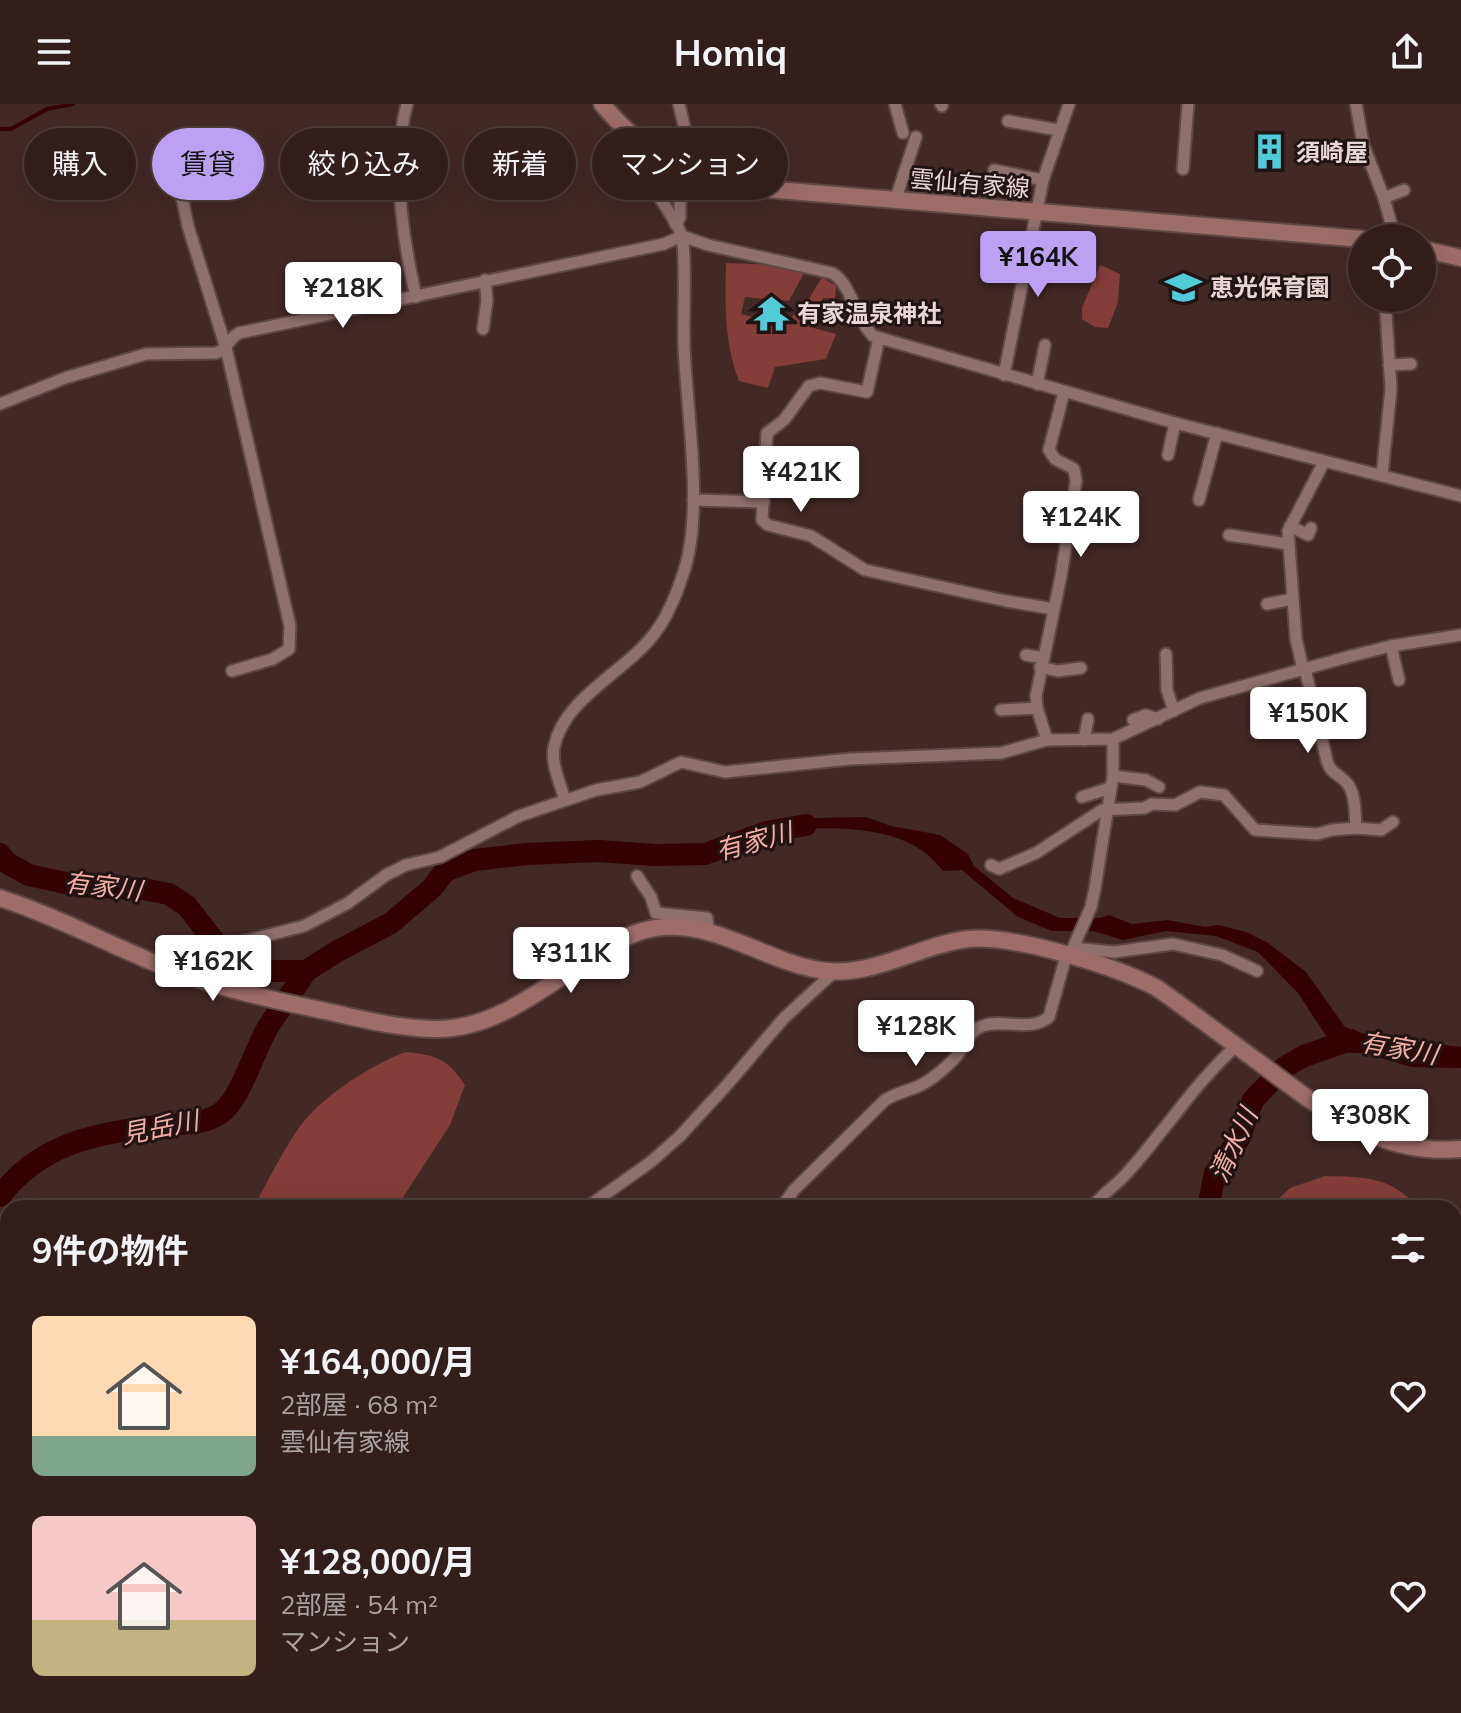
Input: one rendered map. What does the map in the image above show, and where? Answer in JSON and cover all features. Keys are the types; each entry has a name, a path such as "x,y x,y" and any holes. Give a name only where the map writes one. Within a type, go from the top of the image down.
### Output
{"street":[{"path":"407,104 401,152 402,200 408,261 416,297"},
{"name":"雲仙有家線","path":"602,104 624,128"},
{"path":"679,104 685,128"},
{"path":"895,104 903,133"},
{"path":"1004,375 1043,180 1069,104"},
{"path":"1183,169 1188,104"},
{"path":"1356,104 1363,144 1391,224"},
{"path":"1008,121 1058,130"},
{"path":"895,201 916,137"},
{"path":"994,170 1043,180"},
{"path":"1384,198 1404,190"},
{"name":"雲仙有家線","path":"788,191 1348,238"},
{"path":"182,200 226,348 286,608 291,646 273,659 232,671"},
{"path":"660,200 679,231 708,245 832,273 842,279 859,320 873,336 1175,423 1461,496"},
{"path":"565,800 553,761 558,735 582,701 650,640 664,621 684,572 693,500 679,231 681,200"},
{"path":"0,404 65,378 146,354 216,353 226,348 239,333 664,244 679,231"},
{"path":"1436,252 1461,258"},
{"path":"483,329 487,300 485,280"},
{"path":"1382,475 1391,389 1386,312"},
{"path":"879,338 867,392 820,383 809,386 784,420 767,433 762,520 768,525 811,536 865,570 1054,609"},
{"path":"1037,384 1045,345"},
{"path":"1389,365 1411,364"},
{"path":"1047,740 1037,708 1041,662 1054,609 1076,481 1074,469 1055,459 1049,450 1064,392"},
{"path":"1168,455 1175,423"},
{"path":"1199,500 1217,433"},
{"path":"1324,462 1290,526 1288,544 1296,639 1330,771 1348,784 1353,795 1356,828"},
{"path":"693,500 764,502"},
{"path":"1290,526 1308,535 1311,528"},
{"path":"1229,535 1288,544"},
{"path":"1267,604 1293,599"},
{"path":"174,971 186,959 209,950 304,926 348,903 386,875 406,865 440,857 519,816 596,790 640,782 681,762 725,772 850,759 1001,753 1047,740 1113,739 1200,698 1391,646 1461,635"},
{"path":"1391,646 1399,680"},
{"path":"1166,654 1167,690 1174,711"},
{"path":"1026,655 1058,671 1081,668"},
{"path":"1001,710 1037,708"},
{"path":"1133,720 1146,715 1158,719"},
{"path":"1084,740 1088,719"},
{"path":"1288,731 1317,723"},
{"path":"787,1200 885,1100 929,1081 957,1057 971,1033 980,1026 1009,1023 1030,1025 1049,1017 1071,949 1091,907 1113,776 1113,739"},
{"path":"1113,776 1146,780 1159,787"},
{"path":"1082,797 1110,788"},
{"path":"991,865 999,869 1032,855 1089,817 1106,810 1175,805 1200,792 1224,795 1255,830 1317,834 1356,828 1381,830 1393,822"},
{"path":"637,876 651,897 656,913 707,918 708,931"},
{"path":"0,898 39,911 174,971 264,998 398,1027 436,1029 470,1026 516,1006 624,937 663,926 708,931 803,966 834,972 863,969 968,939 1114,952 1173,944 1222,955 1257,971"},
{"path":"1071,949 1157,988 1348,1125 1390,1142 1419,1148 1461,1149"},
{"path":"597,1200 652,1161 680,1136 784,1018 834,972"},
{"path":"1100,1200 1127,1174 1208,1071 1236,1046"}],"shaded area":[{"path":"726,263 776,265 804,273 789,301 745,297 741,314 781,325 804,307 822,277 836,286 835,299 823,298 810,327 836,334 826,359 775,367 768,388 739,381 728,338"},
{"path":"1100,265 1120,274 1118,302 1108,328 1095,327 1082,319 1082,308"},
{"path":"405,1052 425,1055 446,1063 465,1085 450,1125 401,1200 257,1200 305,1119 330,1096 375,1066"},
{"path":"1325,1176 1365,1178 1387,1184 1411,1200 1277,1200 1290,1188"}],"water":[{"path":"866,817 891,826 940,835 968,854 974,866 1013,898 1060,918 1100,918 1109,915 1132,924 1168,920 1205,927 1218,925 1246,932 1268,943 1306,972 1345,1027 1376,1038 1461,1047 1461,1068 1411,1067 1365,1053 1349,1053 1328,1039 1298,993 1258,952 1216,936 1166,931 1123,940 1093,931 1052,931 1018,917 962,870 943,871 926,854 907,842 884,834 835,828 763,831 814,818"}],"waterway":[{"path":"0,129 11,129 47,109 73,104"},
{"name":"有家川","path":"0,854 7,863 29,875 79,886 143,889 169,894 187,906 225,955 270,971 306,971 391,923 432,888 445,871 475,860 598,851 655,855 705,854 767,832 806,825"},
{"name":"見岳川","path":"0,1196 33,1164 70,1144 112,1133 199,1122 222,1112 241,1085 268,1027 306,971"},
{"name":"清水川","path":"1210,1200 1215,1173 1239,1139 1253,1100 1285,1067 1304,1056 1350,1040"}],"place":[{"name":"須崎屋","path":"1270,152"},
{"name":"恵光保育園","path":"1184,287"},
{"name":"有家温泉神社","path":"771,313"}]}
